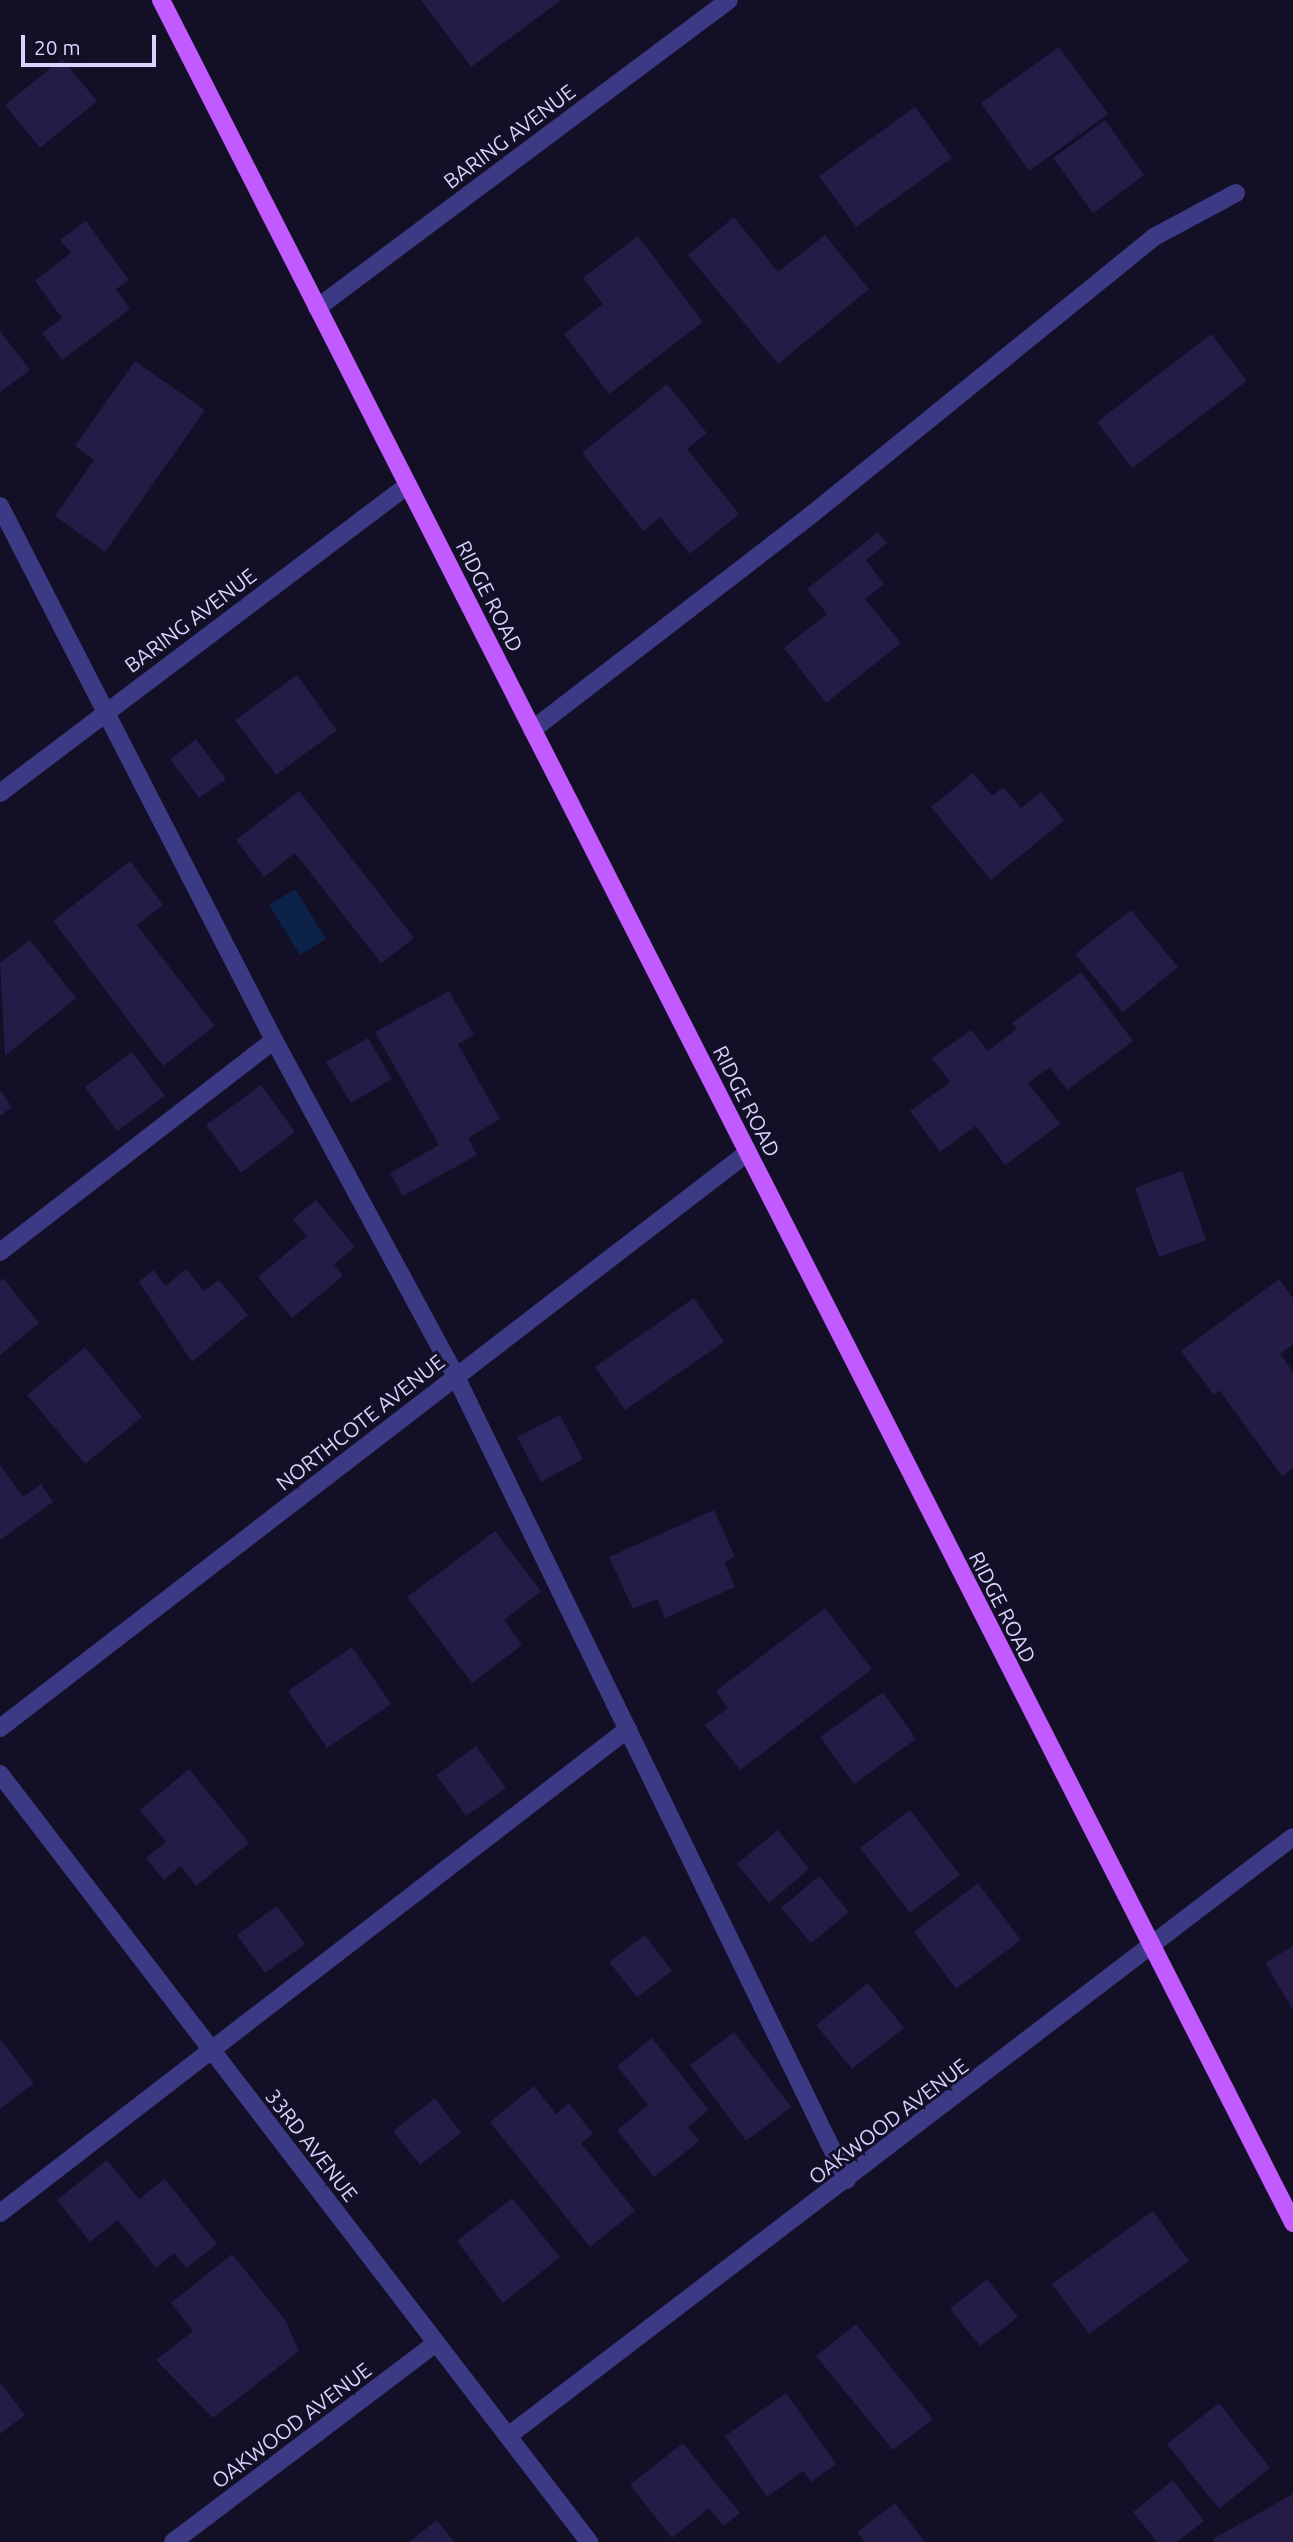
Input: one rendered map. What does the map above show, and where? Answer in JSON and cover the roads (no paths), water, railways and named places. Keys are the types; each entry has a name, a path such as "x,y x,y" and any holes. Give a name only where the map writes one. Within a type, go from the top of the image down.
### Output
{"main road":[{"name":"RIDGE ROAD","path":"161,0 1293,2223"}],"street":[{"name":"BARING AVENUE","path":"317,308 729,0"},
{"path":"532,730 811,515 1154,237 1236,193"},
{"name":"BARING AVENUE","path":"0,793 408,485"},
{"path":"0,506 274,1040 456,1377 848,2180"},
{"path":"0,1252 274,1040"},
{"name":"NORTHCOTE AVENUE","path":"0,1728 747,1153"},
{"path":"0,2213 628,1729"},
{"name":"33RD AVENUE","path":"0,1774 589,2542"},
{"name":"OAKWOOD AVENUE","path":"508,2436 1153,1950 1293,1837"},
{"name":"OAKWOOD AVENUE","path":"173,2542 436,2343"}],"water":[{"path":"295,889 326,939 300,955 269,905"}]}
